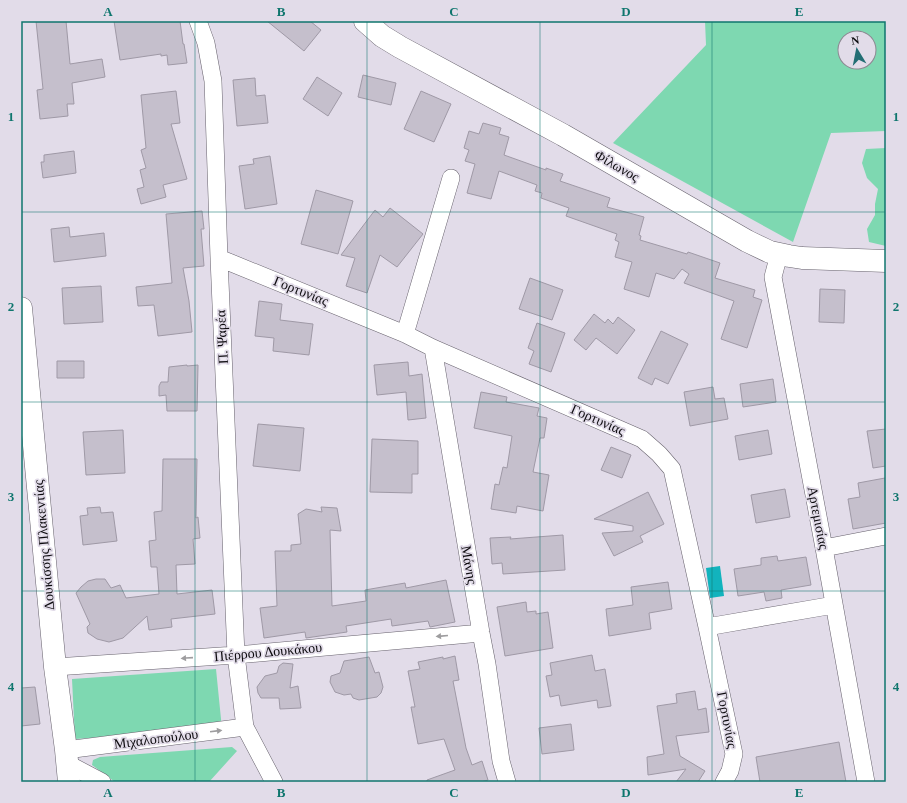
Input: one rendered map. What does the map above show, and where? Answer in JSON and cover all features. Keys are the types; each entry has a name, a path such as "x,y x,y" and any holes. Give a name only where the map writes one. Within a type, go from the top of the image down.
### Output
{"main road":[{"name":"Φίλωνος","path":"365,21 382,36 400,47 563,135 746,241 770,252 802,258 886,261"},
{"name":"Δουκίσσης Πλακεντίας","path":"21,308 55,667 68,765"}],"street":[{"name":"Π. Ψαρέα","path":"198,21 206,43 213,81 236,655 245,727"},
{"path":"405,334 451,178"},
{"name":"Αρτεμισίας","path":"779,254 773,277 866,782"},
{"name":"Γορτυνίας","path":"219,258 405,334 433,348 642,439 659,454 672,469 708,626 734,754 730,771 724,782"},
{"name":"Μάνης","path":"433,348 487,664 501,761 507,782"},
{"path":"824,548 886,536"},
{"path":"708,626 834,605"},
{"name":"Πιέρρου Δουκάκου","path":"55,667 236,655 481,633"},
{"path":"245,727 274,782"},
{"name":"Μιχαλοπούλου","path":"68,765 245,727"},
{"path":"68,765 102,782"}],"green space":[{"path":"705,21 886,21 886,131 831,133 793,242 613,143 706,45"},
{"path":"886,148 886,246 869,242 867,229 875,215 875,204 878,189 867,178 862,163 866,149"},
{"path":"216,669 222,729 75,739 72,679"},
{"path":"232,747 237,751 209,782 115,782 92,765 93,760 100,757"}],"water":[{"path":"720,566 724,596 710,598 706,568"}],"building":[{"path":"36,21 66,21 70,64 102,59 105,77 72,83 74,104 67,104 68,116 40,119 37,90 43,89"},
{"path":"114,21 180,21 187,63 168,65 167,55 161,56 161,54 120,60"},
{"path":"267,21 310,21 321,30 304,51"},
{"path":"363,75 396,83 391,105 358,97"},
{"path":"317,77 342,93 328,116 303,99"},
{"path":"255,78 256,96 265,95 268,123 237,126 233,80"},
{"path":"176,91 180,123 171,124 187,179 163,185 166,197 141,204 137,189 144,187 140,170 146,168 141,150 146,148 141,95"},
{"path":"421,91 451,104 434,142 404,129"},
{"path":"483,123 501,128 499,134 509,137 504,155 546,170 546,168 563,174 560,181 610,198 607,207 644,217 639,235 641,236 640,240 687,254 688,252 720,263 715,278 755,290 753,297 762,300 747,348 721,339 734,301 684,283 689,274 682,269 674,279 656,273 649,297 624,289 632,262 615,257 619,242 615,240 617,234 566,216 569,208 541,198 542,193 535,191 537,185 499,171 491,199 467,193 475,164 465,161 469,150 464,148 469,131 479,134"},
{"path":"74,151 76,173 43,178 41,162 44,162 44,155"},
{"path":"270,156 277,204 245,209 239,166 254,164 253,159"},
{"path":"316,190 353,201 338,254 301,244"},
{"path":"390,208 423,234 397,267 380,255 367,293 346,286 355,258 341,255 375,210 383,217"},
{"path":"202,211 204,229 201,229 204,266 183,268 189,301 192,332 158,336 154,305 138,306 136,287 172,283 166,214"},
{"path":"69,227 70,237 104,233 106,256 54,262 51,229"},
{"path":"530,278 563,290 552,320 519,309"},
{"path":"101,286 103,322 64,324 62,288"},
{"path":"820,289 845,290 844,323 819,322"},
{"path":"259,301 282,304 280,320 313,324 309,355 273,351 274,338 255,336"},
{"path":"594,314 605,323 608,319 613,324 618,317 635,330 617,354 596,338 586,350 574,340"},
{"path":"537,323 565,333 551,372 529,364 534,351 528,348"},
{"path":"661,331 688,344 668,384 655,378 652,385 638,378"},
{"path":"57,361 84,361 84,378 57,378"},
{"path":"408,362 409,376 422,374 426,418 408,420 406,392 377,395 374,365"},
{"path":"198,365 197,411 167,411 166,395 159,396 159,386 161,382 168,382 169,367"},
{"path":"773,379 776,402 743,407 740,384"},
{"path":"713,387 715,399 724,398 728,419 690,426 684,392"},
{"path":"481,392 507,397 506,402 539,408 537,416 547,418 544,438 540,438 533,472 549,475 543,511 517,506 516,513 491,509 495,484 499,485 503,467 507,468 512,436 474,428"},
{"path":"258,424 304,428 300,471 253,466"},
{"path":"886,429 886,466 873,468 867,431"},
{"path":"123,430 125,473 86,475 83,432"},
{"path":"768,430 772,454 739,460 735,436"},
{"path":"372,439 418,441 418,474 412,474 412,493 370,492"},
{"path":"611,447 631,455 622,478 601,470"},
{"path":"163,459 197,459 196,518 198,517 200,538 193,539 195,564 176,565 177,594 212,590 215,614 171,619 172,627 149,630 147,616 123,638 109,642 97,639 88,633 87,627 90,624 76,593 88,581 105,579 111,588 120,585 126,598 159,594 157,567 151,567 149,541 156,540 154,512 162,511"},
{"path":"885,478 886,523 853,529 848,499 860,497 858,483"},
{"path":"785,489 790,517 756,523 751,495"},
{"path":"648,492 664,524 640,536 643,542 614,556 602,533 633,531 633,526 594,519"},
{"path":"100,507 101,513 113,512 117,541 83,545 80,516 88,515 87,508"},
{"path":"321,507 337,508 341,531 330,530 332,606 366,601 365,590 405,583 406,588 446,580 455,622 430,627 428,621 392,626 391,619 346,626 347,632 306,638 305,632 264,638 260,608 277,606 275,551 291,551 291,545 301,544 298,514 306,509 322,512"},
{"path":"563,535 565,570 503,574 502,563 492,564 490,538 511,537 510,539"},
{"path":"777,556 778,561 806,557 811,585 781,590 782,598 766,601 764,592 738,596 734,569 761,565 761,558"},
{"path":"668,582 672,609 649,613 651,629 609,636 606,609 633,605 631,587"},
{"path":"526,602 527,612 536,611 536,614 548,612 553,648 505,656 497,607"},
{"path":"592,655 595,671 605,669 611,706 598,708 597,700 561,706 559,695 550,697 546,676 552,675 550,663"},
{"path":"455,656 459,680 453,681 466,748 472,765 482,761 488,780 481,782 427,782 427,780 455,770 444,739 418,744 411,707 415,707 408,671 420,669 418,662"},
{"path":"369,657 375,673 379,672 383,687 381,693 377,697 359,700 353,698 351,694 344,695 335,692 330,682 331,676 340,673 344,661"},
{"path":"283,663 293,664 290,688 298,686 301,708 280,709 279,698 261,698 258,693 257,687 265,676 277,673 279,666"},
{"path":"35,687 40,724 21,726 21,688"},
{"path":"695,691 698,710 706,708 709,732 676,736 680,756 705,771 698,782 676,782 686,769 648,775 647,757 664,754 657,706 677,703 676,694"},
{"path":"571,724 574,750 542,754 539,728"},
{"path":"839,742 846,782 760,782 756,757"}]}
